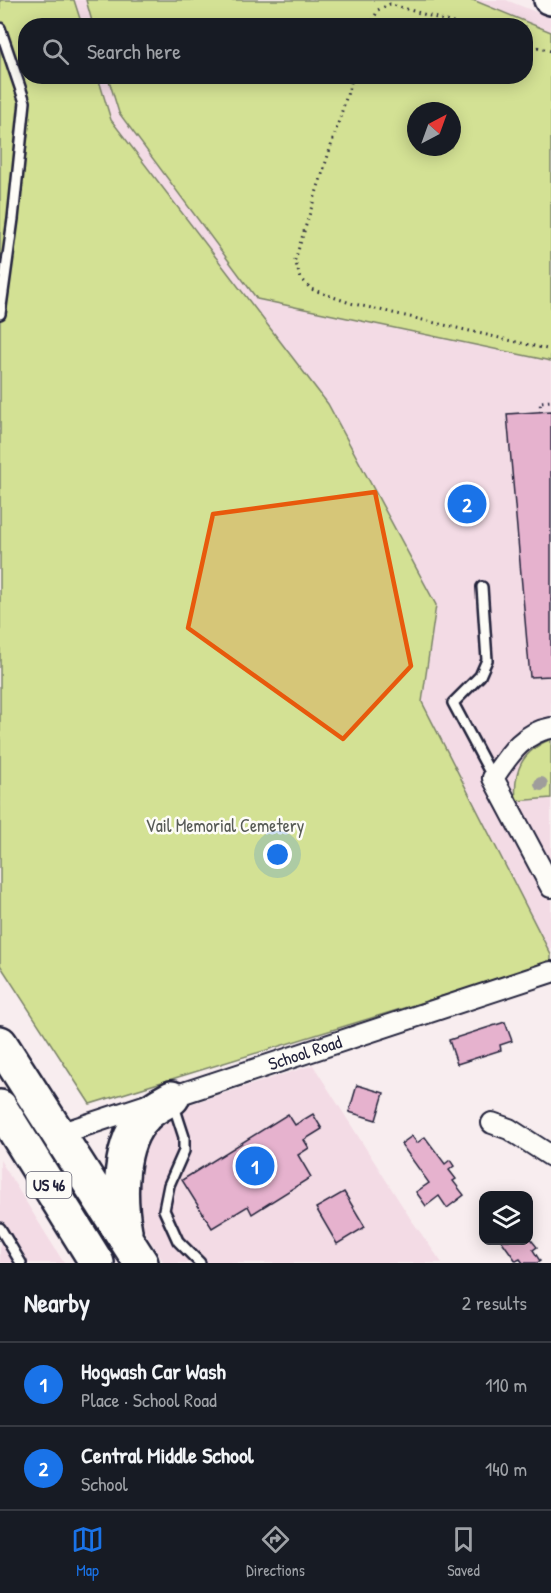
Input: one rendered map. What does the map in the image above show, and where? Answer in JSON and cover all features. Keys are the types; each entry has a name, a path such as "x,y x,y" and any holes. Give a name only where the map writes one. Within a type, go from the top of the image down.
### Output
{"highway":[{"name":"US 46","path":"0,1043 134,1251"},
{"path":"0,1079 14,1101 43,1133 59,1134"},
{"path":"134,1251 121,1208 123,1164 136,1125 146,1114 172,1098"},
{"name":"US 46","path":"0,1107 97,1263"}],"street":[{"path":"551,728 537,731 523,740 493,778 551,887"},
{"name":"School Road","path":"59,1134 551,972"},
{"path":"492,1123 509,1129 551,1156 551,1162"}],"lane":[{"path":"0,27 18,81"},
{"path":"0,314 25,102 19,84"},
{"path":"482,587 487,660 480,676 453,703 493,778"},
{"path":"172,1098 184,1137 184,1151 169,1185 164,1210 178,1241 200,1263"},
{"path":"0,1228 21,1263"}],"path":[{"path":"374,18 378,10 390,4 437,18"},
{"path":"533,46 551,51"},
{"path":"350,84 294,260 300,277 311,289 350,303 551,350"},
{"path":"541,412 540,402 551,401"}],"highlighted area":[{"path":"375,492 411,666 343,739 188,628 213,514"}],"shaded area":[{"path":"74,0 506,0 551,18 551,955 422,701 436,605 111,120 100,84 533,84 533,18 80,18"},
{"path":"313,1065 410,1218 442,1263 164,1263 133,1213 141,1135 165,1112"},
{"path":"0,1160 64,1263 0,1263"}],"green space":[{"name":"Vail Memorial Cemetery","path":"0,0 74,0 80,18 18,18 18,84 100,84 111,120 328,404 436,605 422,702 551,955 551,963 90,1104 0,965"},
{"path":"86,0 473,0 517,18 91,18"},
{"path":"533,25 551,32 551,361 257,299 119,113 110,84 533,84"},
{"path":"551,739 551,798 516,801 516,780 522,763 533,749"}],"building":[{"path":"551,411 551,676 530,677 507,414"},
{"path":"505,1022 512,1041 500,1045 501,1050 457,1064 449,1040"},
{"path":"357,1085 384,1093 376,1120 349,1112"},
{"path":"288,1114 295,1125 313,1114 322,1129 304,1140 309,1148 298,1155 311,1177 252,1214 248,1206 212,1228 182,1180"},
{"path":"412,1136 417,1143 425,1137 445,1164 450,1160 454,1166 449,1170 456,1179 453,1181 464,1195 447,1208 439,1196 426,1206 416,1192 429,1183 401,1144"},
{"path":"344,1192 365,1227 337,1244 316,1208"},
{"path":"533,1242 537,1247 533,1250 540,1261 523,1263 520,1259 516,1261 505,1245 533,1245"}],"place":[{"name":"Central Middle School","path":"467,504"},
{"name":"Hogwash Car Wash","path":"255,1166"}]}
